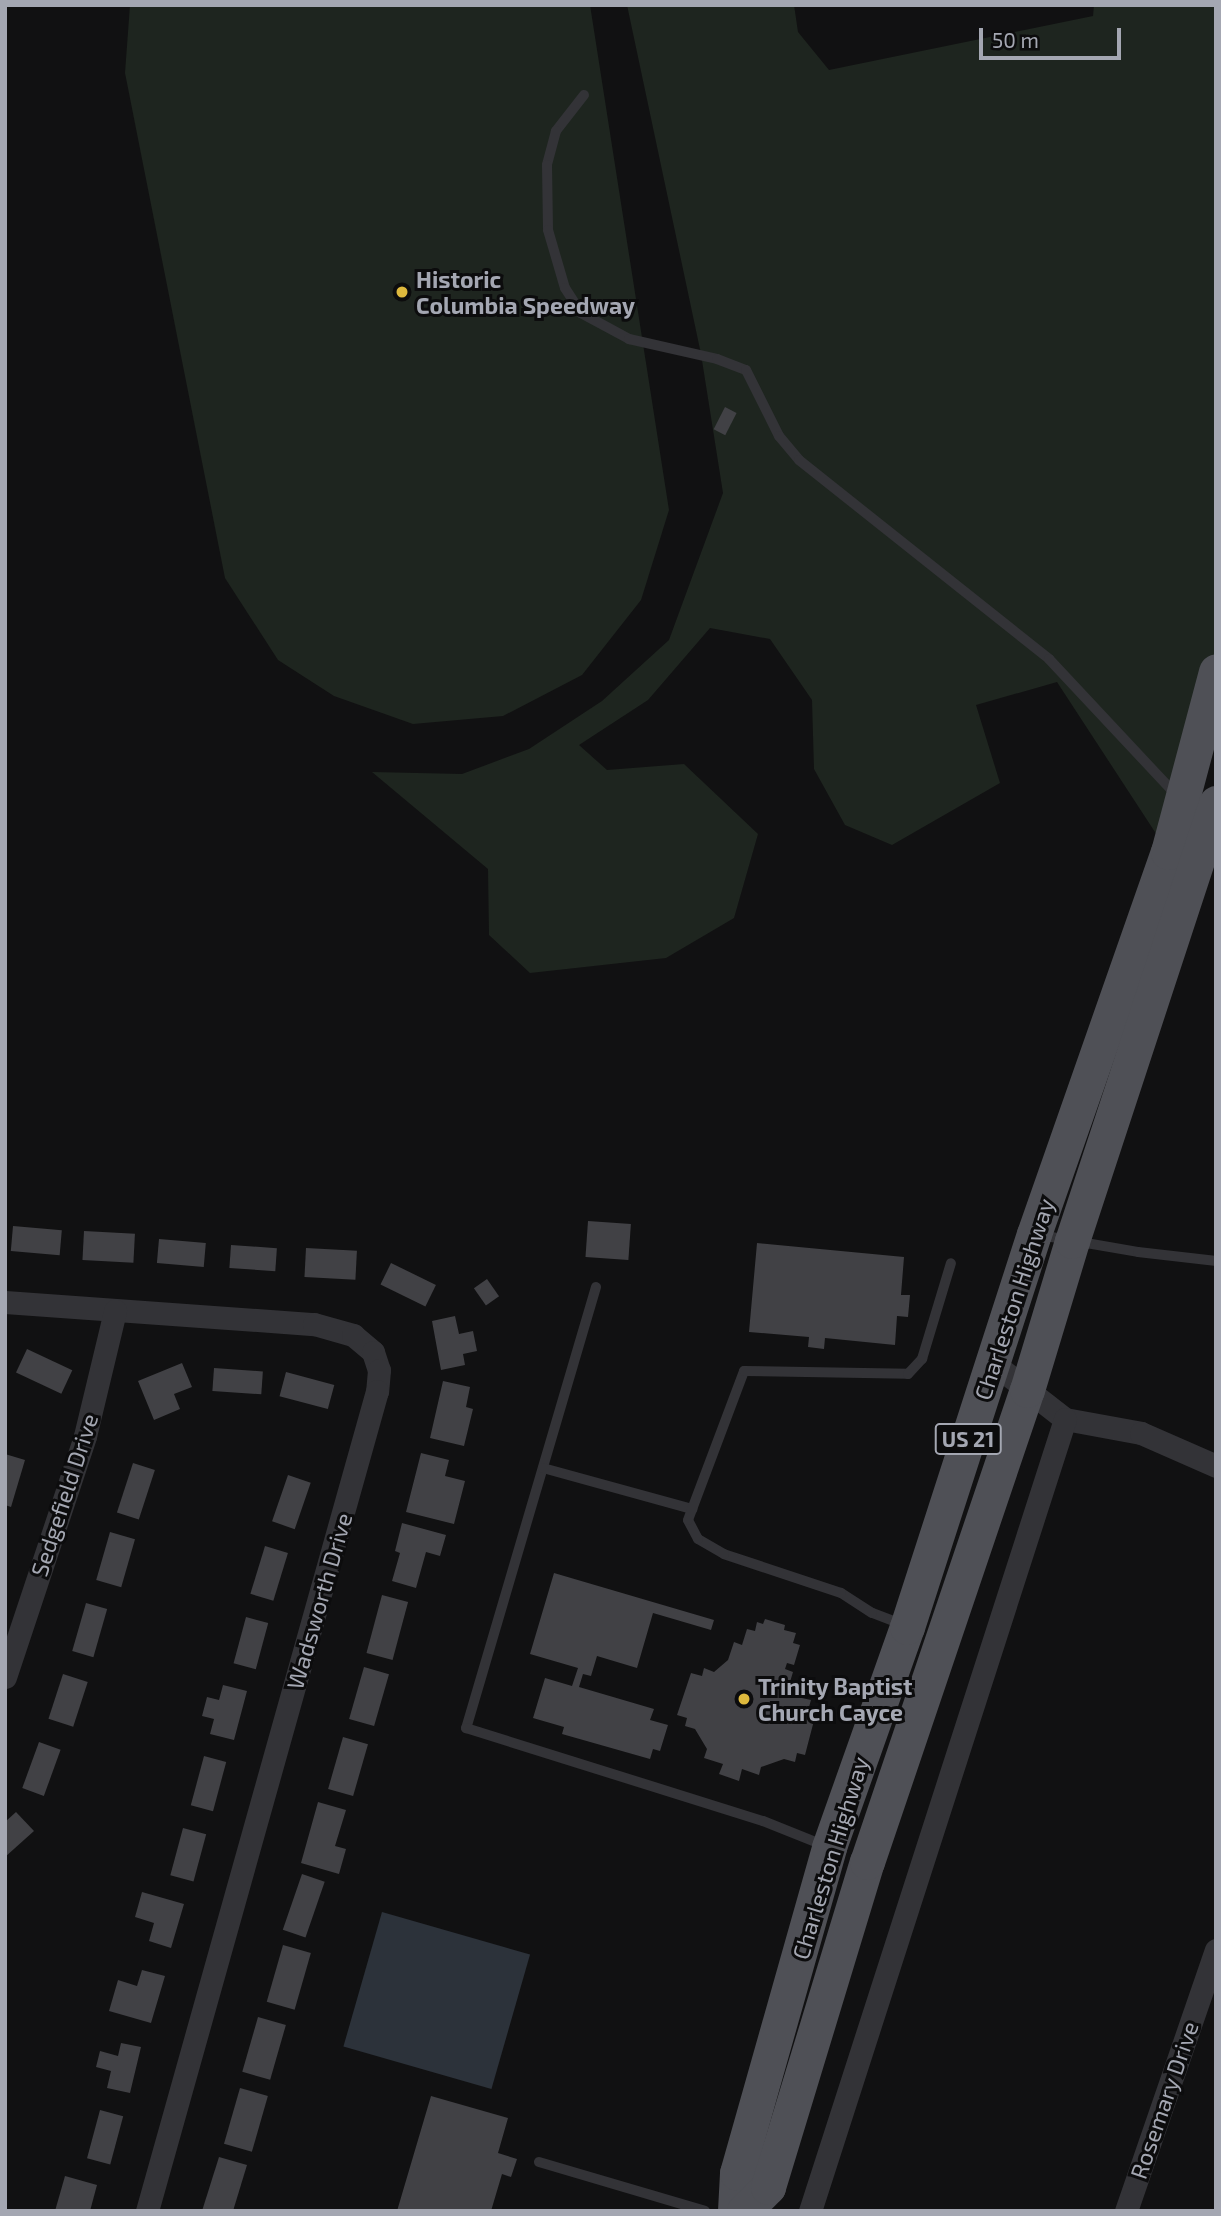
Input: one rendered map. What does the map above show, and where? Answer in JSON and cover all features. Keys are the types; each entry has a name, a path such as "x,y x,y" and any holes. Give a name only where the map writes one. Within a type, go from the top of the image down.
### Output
{"main road":[{"name":"Charleston Highway","path":"735,2211 737,2173 829,1847 925,1634 1027,1390 1201,808 1216,671"},
{"name":"Charleston Highway","path":"744,2211 768,2187 867,1862 993,1363 1034,1234 1201,808"}],"street":[{"name":"Wadsworth Drive","path":"5,1302 314,1324 353,1335 373,1352 379,1370 377,1391 147,2211"},
{"name":"Sedgefield Drive","path":"5,1677 85,1436 115,1311"},
{"path":"993,1363 1065,1419 1141,1433 1216,1466"},
{"path":"810,2211 1065,1419"},
{"name":"Rosemary Drive","path":"1126,2211 1216,1950"}],"lane":[{"path":"584,96 556,131 547,165 548,230 565,288 581,313 629,339 717,359 746,370 779,436 799,460 1049,659 1201,808"},
{"path":"1034,1234 1216,1261"},
{"path":"925,1634 872,1613 841,1593 724,1555 698,1539 688,1520 744,1371 908,1374 922,1359 951,1263"},
{"path":"596,1287 466,1728 763,1821 829,1847"},
{"path":"543,1468 692,1509"},
{"path":"539,2162 705,2211"},
{"path":"660,2211 664,2199"}],"shaded area":[{"name":"Historic Columbia Speedway","path":"130,5 590,5 669,510 641,600 582,675 503,716 413,724 334,696 278,660 225,578 125,73"},
{"path":"627,5 794,5 798,32 829,70 1093,16 1094,5 1216,5 1216,671 1168,852 1057,682 976,705 1000,783 892,845 845,825 814,769 812,700 770,639 710,628 648,700 579,745 607,770 684,764 758,834 734,918 666,958 530,973 489,935 488,869 372,772 462,774 529,749 602,701 669,640 723,493 701,354"},
{"path":"382,1912 530,1954 491,2089 343,2047"}],"building":[{"path":"725,407 737,413 725,435 714,429"},
{"path":"588,1221 631,1224 628,1260 585,1257"},
{"path":"13,1226 62,1230 60,1255 11,1251"},
{"path":"84,1231 135,1234 133,1263 82,1260"},
{"path":"159,1239 206,1243 204,1267 157,1263"},
{"path":"757,1243 904,1257 901,1295 910,1295 908,1317 897,1316 895,1345 825,1338 824,1349 808,1347 809,1337 749,1332"},
{"path":"231,1245 277,1248 275,1271 229,1268"},
{"path":"306,1248 357,1251 355,1280 304,1277"},
{"path":"391,1263 436,1285 425,1306 380,1285"},
{"path":"487,1279 499,1296 486,1305 474,1288"},
{"path":"455,1316 459,1334 473,1331 477,1351 463,1354 465,1365 441,1370 432,1321"},
{"path":"27,1349 72,1370 61,1394 16,1373"},
{"path":"182,1363 192,1387 174,1394 180,1409 154,1420 138,1381"},
{"path":"214,1368 263,1371 261,1394 212,1391"},
{"path":"286,1372 334,1385 328,1409 280,1396"},
{"path":"443,1381 470,1387 466,1407 473,1409 464,1446 430,1438"},
{"path":"421,1453 449,1460 445,1476 465,1481 454,1524 406,1512"},
{"path":"5,1454 25,1460 11,1507 5,1505"},
{"path":"133,1463 155,1470 139,1520 117,1512"},
{"path":"288,1475 311,1483 295,1529 272,1521"},
{"path":"402,1523 446,1535 440,1556 426,1552 416,1588 392,1581 400,1553 395,1551"},
{"path":"110,1532 135,1539 121,1587 96,1580"},
{"path":"265,1546 288,1553 273,1601 250,1594"},
{"path":"554,1573 714,1620 711,1630 653,1613 637,1668 597,1656 591,1676 583,1674 579,1687 654,1709 650,1720 668,1725 660,1751 653,1749 650,1759 562,1734 564,1727 533,1718 545,1678 572,1686 578,1668 530,1654"},
{"path":"382,1595 408,1602 393,1660 366,1653"},
{"path":"86,1603 107,1609 93,1657 72,1651"},
{"path":"246,1617 268,1623 256,1669 234,1663"},
{"name":"Trinity Baptist Church Cayce","path":"765,1619 785,1625 784,1630 796,1633 793,1643 800,1645 794,1665 787,1663 785,1669 793,1672 790,1682 802,1698 811,1700 809,1707 817,1709 805,1755 797,1753 795,1762 784,1759 761,1767 759,1775 742,1769 739,1781 719,1774 723,1764 704,1758 707,1749 695,1729 685,1726 687,1718 677,1715 691,1673 702,1676 704,1668 714,1672 728,1660 734,1642 742,1645 747,1629 755,1631 757,1622 763,1624"},
{"path":"364,1667 389,1674 374,1726 349,1719"},
{"path":"63,1674 88,1682 73,1727 48,1719"},
{"path":"223,1685 247,1691 234,1740 210,1734 214,1719 202,1716 207,1697 219,1700"},
{"path":"343,1737 368,1744 353,1796 328,1789"},
{"path":"39,1742 61,1750 44,1796 22,1788"},
{"path":"204,1756 226,1762 213,1811 191,1805"},
{"path":"318,1802 346,1810 335,1846 346,1849 339,1874 301,1863"},
{"path":"16,1812 34,1831 5,1857 5,1822"},
{"path":"183,1828 206,1834 194,1882 170,1875"},
{"path":"302,1874 325,1882 305,1938 283,1930"},
{"path":"142,1892 184,1904 171,1948 149,1941 154,1923 135,1917"},
{"path":"283,1945 311,1953 295,2010 267,2002"},
{"path":"142,1970 165,1976 151,2023 109,2011 118,1980 137,1986"},
{"path":"258,2017 286,2025 270,2080 242,2072"},
{"path":"121,2043 141,2047 130,2093 107,2088 111,2071 96,2067 100,2051 118,2056"},
{"path":"240,2088 268,2096 252,2152 224,2144"},
{"path":"431,2096 508,2118 498,2153 517,2159 511,2177 502,2174 491,2211 397,2211"},
{"path":"100,2110 123,2116 110,2165 87,2158"},
{"path":"219,2157 247,2165 233,2211 202,2211"},
{"path":"65,2176 97,2185 90,2211 55,2211"}],"place":[{"name":"Historic Columbia Speedway","path":"402,292"},
{"name":"Trinity Baptist Church Cayce","path":"744,1699"}]}
